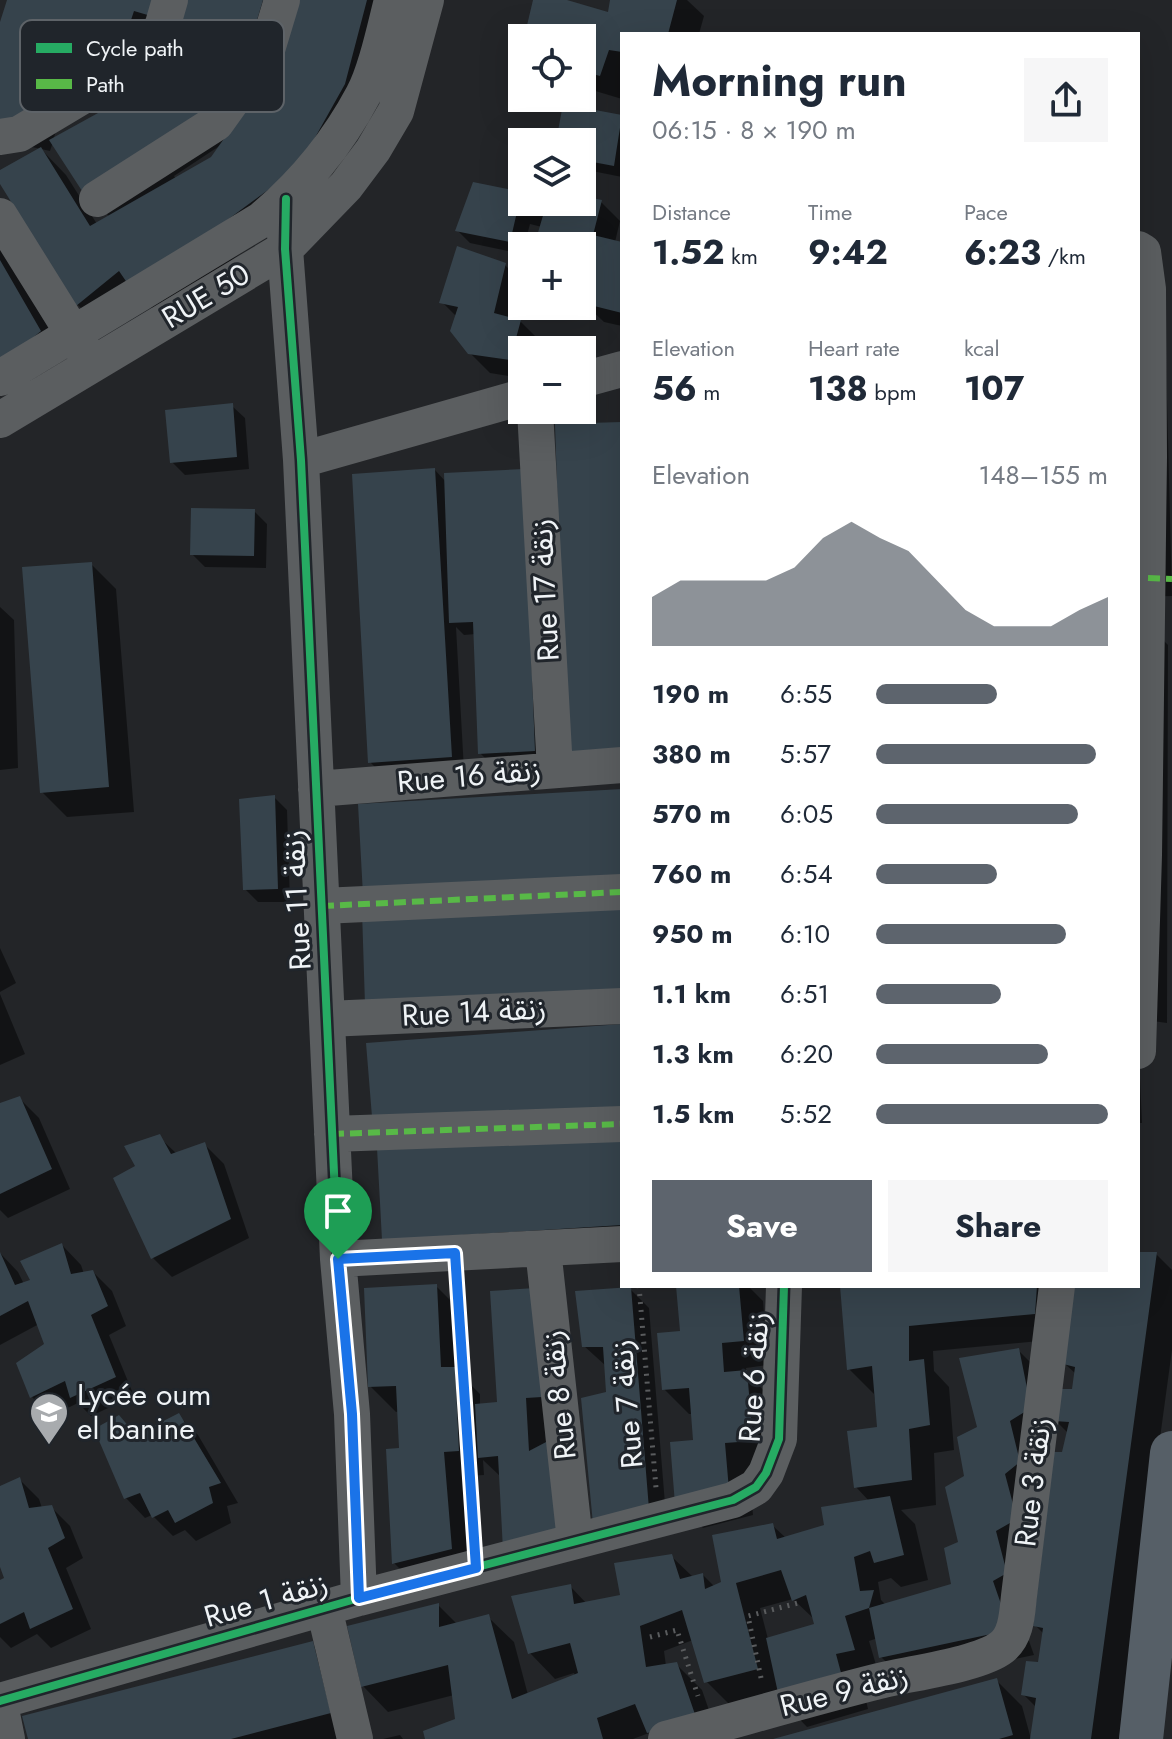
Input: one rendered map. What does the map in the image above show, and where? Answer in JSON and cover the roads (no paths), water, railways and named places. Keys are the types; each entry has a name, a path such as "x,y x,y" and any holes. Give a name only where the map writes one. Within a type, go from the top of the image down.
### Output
{"highway":[{"path":"1141,1739 1172,1453"}],"street":[{"path":"164,20 170,0"},
{"path":"276,20 282,0"},
{"name":"RUE 50","path":"0,420 82,349 261,220 315,170 364,93 392,0"},
{"name":"RUE 50","path":"0,378 82,349 285,249 346,186 373,150 396,111 426,0"},
{"path":"0,137 19,134 56,112"},
{"path":"97,199 216,123 224,112"},
{"name":"Rue 11 زنقة","path":"286,199 285,249 301,460 338,1259 352,1414 359,1598"},
{"path":"0,216 82,349"},
{"path":"1140,250 1146,264 1148,289 1140,900"},
{"path":"596,376 620,370"},
{"path":"301,460 508,401"},
{"name":"Rue 17 زنقة","path":"536,424 555,770"},
{"name":"Rue 16 زنقة","path":"316,789 620,765"},
{"path":"322,906 620,892"},
{"name":"Rue 14 زنقة","path":"327,1019 620,1006"},
{"path":"332,1134 620,1124"},
{"path":"338,1259 620,1244"},
{"name":"Rue 8 زنقة","path":"543,1249 575,1541"},
{"name":"Rue 6 زنقة","path":"733,1500 756,1487 779,1439 784,1288"},
{"name":"Rue 3 زنقة","path":"977,1658 1005,1644 1014,1628 1057,1288"},
{"name":"Rue 1 زنقة","path":"0,1702 359,1598 733,1500"},
{"path":"324,1608 355,1739"},
{"name":"Rue 9 زنقة","path":"666,1739 977,1658"},
{"path":"0,1702 7,1739"}],"place":[{"name":"Lycée oum el banine","path":"49,1446"}]}
